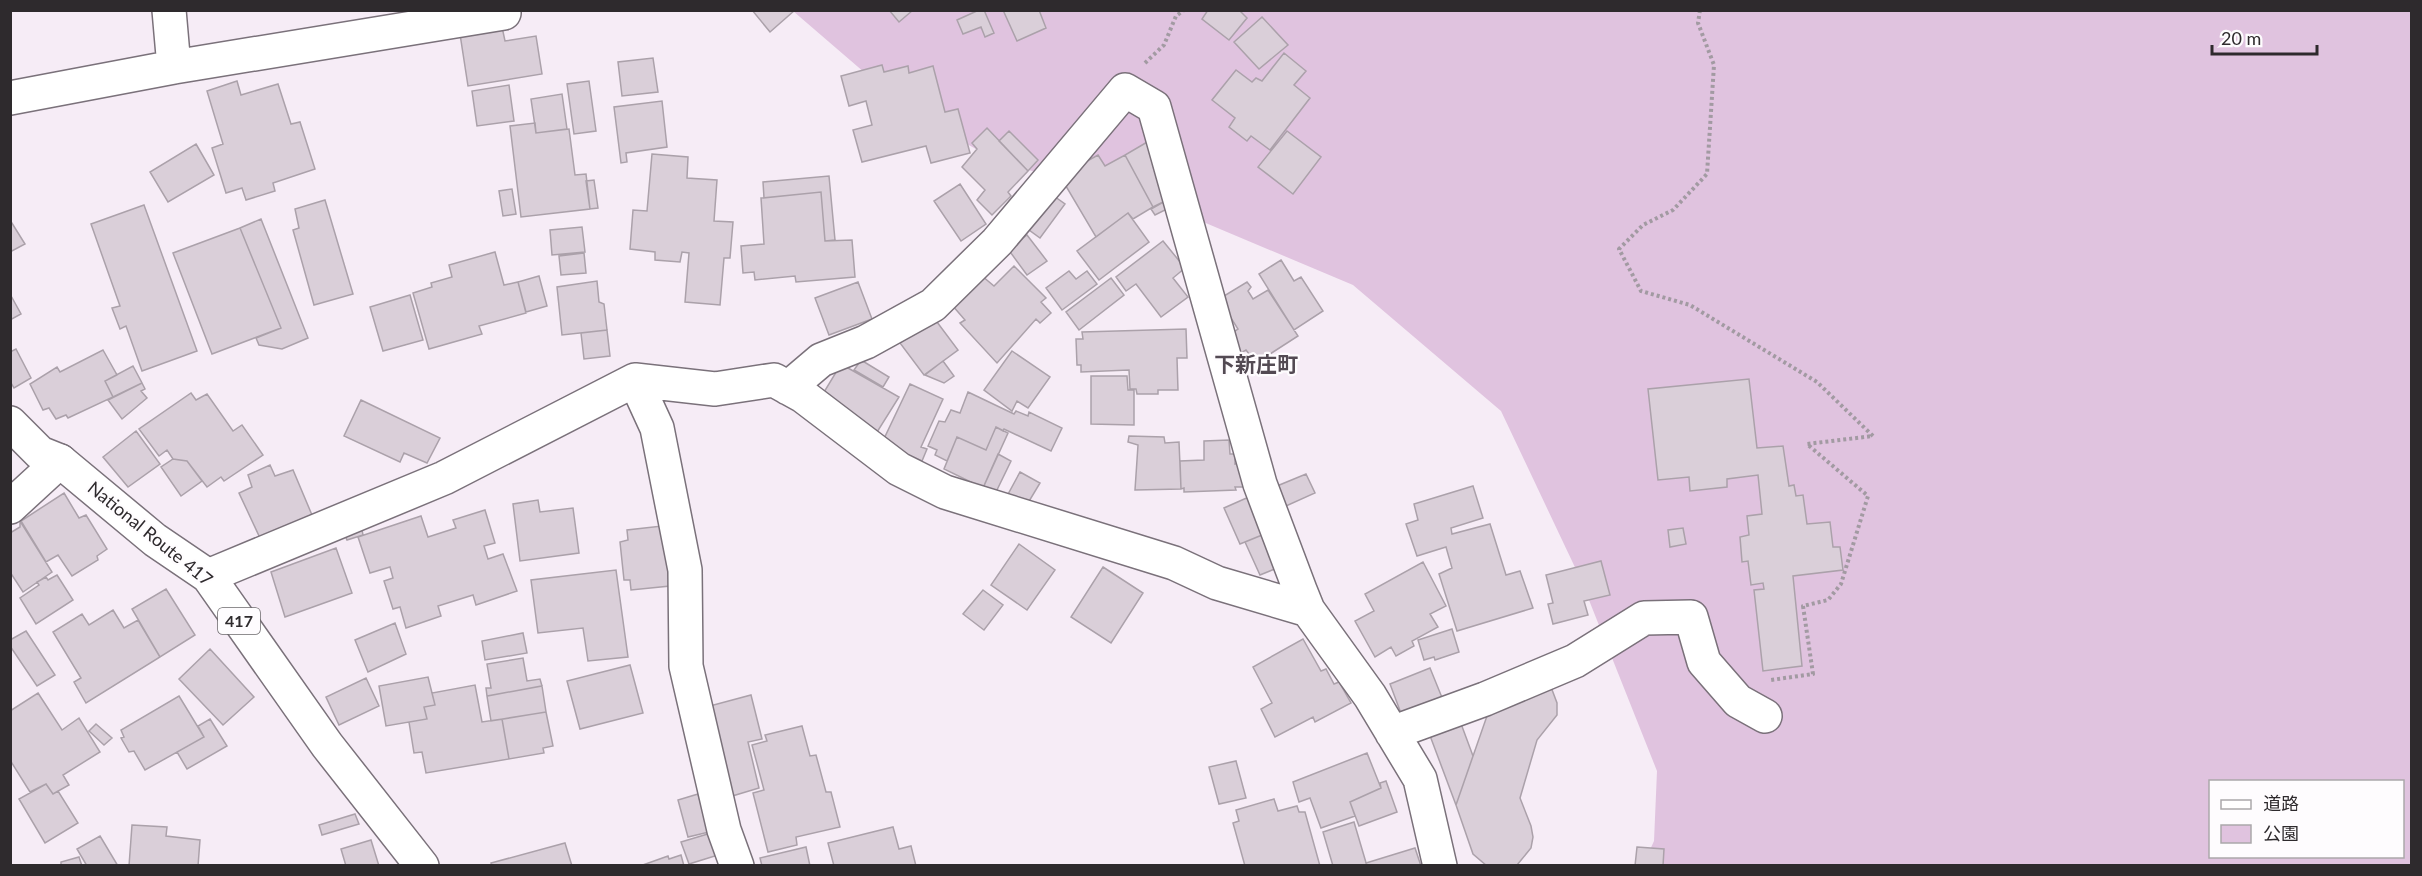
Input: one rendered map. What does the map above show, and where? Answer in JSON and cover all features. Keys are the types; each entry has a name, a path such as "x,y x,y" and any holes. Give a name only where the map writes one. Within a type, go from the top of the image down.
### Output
{"main road":[{"path":"169,10 174,67"},
{"path":"10,98 174,67 504,13"},
{"path":"788,388 820,360 866,342 933,305 996,242 1125,90 1154,107 1260,484 1308,610 1370,696 1420,779 1440,866"},
{"path":"208,576 444,478 635,380 715,388 774,380 802,396 899,469 945,492 1174,563 1217,583 1308,610"},
{"path":"635,380 657,428 685,570 686,666 724,830 737,866"},
{"name":"National Route 417","path":"10,423 40,453 60,461 155,540 208,576 327,745 422,866"},
{"path":"10,507 60,461"},
{"path":"1392,733 1485,699 1575,660 1644,618 1691,617 1704,662 1738,701 1765,716"}],"path":[{"path":"1125,90 1147,59 1164,45 1176,16 1184,10"},
{"path":"1700,10 1698,23 1713,65 1707,174 1674,210 1643,225 1619,249 1641,291 1690,305 1817,382 1873,436 1807,444 1868,496 1841,584 1828,600 1803,606 1813,674 1766,680 1731,692"}],"green space":[{"path":"793,11 2411,11 2411,865 1643,865 1654,841 1657,771 1581,580 1501,411 1353,285 1163,205 1002,163 915,116"}],"building":[{"path":"752,10 795,10 770,32"},
{"path":"889,10 913,10 899,22"},
{"path":"984,10 994,33 985,37 981,27 963,34 957,20"},
{"path":"1003,10 1039,10 1046,28 1017,41"},
{"path":"1208,10 1239,10 1247,18 1229,40 1202,19"},
{"path":"1262,17 1288,45 1259,69 1234,42"},
{"path":"502,27 505,41 536,36 542,74 468,86 460,34"},
{"path":"1284,53 1306,71 1294,85 1310,98 1270,150 1251,136 1247,141 1229,127 1235,118 1212,100 1236,70 1252,82 1256,78 1262,81"},
{"path":"653,58 658,92 622,96 618,62"},
{"path":"882,65 884,72 908,66 909,73 933,66 945,112 958,109 970,153 931,163 926,146 862,162 853,130 872,125 866,101 849,106 841,76"},
{"path":"237,81 241,95 278,84 291,124 300,122 315,169 273,183 275,191 246,200 242,188 226,193 212,148 223,144 207,91"},
{"path":"589,81 596,131 574,134 567,84"},
{"path":"509,85 514,121 477,126 472,91"},
{"path":"562,94 567,129 536,133 531,99"},
{"path":"662,101 667,147 626,153 627,162 621,163 614,107"},
{"path":"535,123 536,133 569,129 575,175 586,174 590,209 521,217 510,126"},
{"path":"987,128 1028,171 1008,192 1011,196 992,215 977,200 985,190 962,167 977,149 972,143"},
{"path":"1009,131 1038,160 1028,171 999,141"},
{"path":"1287,131 1321,157 1293,194 1258,167"},
{"path":"1149,141 1167,200 1153,207 1125,155"},
{"path":"196,144 214,175 168,202 150,172"},
{"path":"652,154 688,157 687,178 717,180 714,221 733,222 730,258 724,258 720,305 685,302 689,253 682,252 680,262 655,260 655,252 630,249 633,210 647,211"},
{"path":"1098,155 1105,166 1125,155 1153,207 1133,219 1128,213 1096,237 1060,176"},
{"path":"829,176 835,240 825,241 821,192 764,198 763,182"},
{"path":"594,180 598,208 590,209 586,181"},
{"path":"960,184 986,224 961,241 934,201"},
{"path":"512,189 516,214 503,216 499,191"},
{"path":"821,192 825,241 852,240 855,277 796,282 795,276 755,280 754,272 743,273 741,246 764,244 761,198"},
{"path":"1051,194 1065,204 1040,238 1025,227"},
{"path":"325,200 353,294 314,305 293,230 299,228 295,209"},
{"path":"1167,200 1171,207 1155,215 1151,209"},
{"path":"144,205 197,351 142,371 126,326 120,329 112,308 120,306 91,224"},
{"path":"1128,213 1149,242 1099,280 1077,251"},
{"path":"261,219 308,338 282,349 259,345 256,338 281,328 240,228"},
{"path":"10,220 25,244 10,252"},
{"path":"582,227 585,252 552,255 550,230"},
{"path":"240,228 281,328 212,354 173,253"},
{"path":"1027,235 1047,261 1027,275 1008,249"},
{"path":"1163,241 1185,268 1173,278 1188,297 1161,317 1136,284 1126,291 1116,277"},
{"path":"495,252 504,285 518,282 526,313 479,326 482,334 429,349 413,293 432,287 431,283 452,277 449,265"},
{"path":"584,253 586,273 561,275 559,256"},
{"path":"1281,260 1294,281 1301,277 1323,311 1294,330 1259,274"},
{"path":"1014,266 1046,298 1041,302 1051,313 1040,323 1036,319 997,363 960,323 965,320 952,305 982,276 994,286"},
{"path":"1069,271 1076,279 1087,271 1097,284 1062,310 1046,288"},
{"path":"539,276 547,306 526,312 518,282"},
{"path":"1111,278 1124,295 1079,330 1066,312"},
{"path":"597,281 599,302 604,304 607,330 562,335 557,287"},
{"path":"858,282 872,319 829,335 815,298"},
{"path":"1247,282 1251,287 1248,291 1253,299 1268,290 1298,336 1256,363 1246,350 1239,354 1228,336 1238,329 1219,299"},
{"path":"10,294 21,314 10,320"},
{"path":"410,295 423,340 383,351 370,307"},
{"path":"934,318 958,350 924,375 900,343"},
{"path":"1186,329 1187,358 1177,358 1178,390 1158,390 1158,394 1137,394 1136,389 1130,389 1129,370 1081,372 1081,365 1077,365 1076,339 1083,339 1082,332"},
{"path":"607,330 610,356 584,359 581,333"},
{"path":"16,349 31,378 14,388 10,381 10,352"},
{"path":"103,350 117,375 105,381 113,397 68,418 66,415 56,419 49,408 43,410 30,384 57,367 60,372"},
{"path":"1012,351 1050,377 1028,408 1017,401 1012,411 984,390"},
{"path":"861,360 889,377 883,387 854,370"},
{"path":"943,361 954,376 944,383 925,375"},
{"path":"841,364 899,397 874,437 818,402"},
{"path":"133,366 142,383 113,397 105,381"},
{"path":"1091,376 1127,376 1128,390 1134,390 1134,425 1091,424"},
{"path":"1749,379 1757,448 1783,446 1789,486 1794,485 1796,496 1803,495 1807,524 1830,522 1833,547 1840,547 1843,570 1793,576 1802,666 1763,671 1754,590 1764,589 1763,583 1751,585 1748,561 1742,562 1740,537 1749,535 1747,516 1762,514 1758,475 1727,479 1727,487 1690,491 1689,477 1658,480 1648,389"},
{"path":"142,383 145,389 141,391 147,398 122,419 108,400"},
{"path":"910,384 943,399 921,447 927,449 922,461 882,443"},
{"path":"968,392 1014,414 1016,411 1028,416 1029,412 1062,428 1051,451 996,427 986,450 957,437 947,461 935,455 937,450 928,446 939,421 945,422 951,410 960,413"},
{"path":"191,393 196,400 207,394 233,431 242,425 263,455 224,481 221,477 207,487 187,461 173,459 167,450 159,456 139,429"},
{"path":"361,400 440,438 427,463 404,453 400,462 344,436"},
{"path":"996,427 1008,433 983,488 944,469 957,437 986,450"},
{"path":"136,431 160,464 128,487 103,457"},
{"path":"1129,436 1164,437 1165,443 1179,442 1181,489 1135,490 1138,445 1128,442"},
{"path":"1229,440 1230,454 1235,454 1235,464 1241,463 1244,487 1235,487 1236,490 1184,492 1184,488 1181,489 1180,461 1204,460 1204,441"},
{"path":"998,454 1011,461 995,494 983,488"},
{"path":"173,459 187,461 202,481 181,496 161,467"},
{"path":"270,465 275,476 293,470 312,515 260,538 239,493 252,487 248,475"},
{"path":"1020,472 1040,483 1025,508 1006,498"},
{"path":"1306,474 1315,493 1286,506 1277,486"},
{"path":"1473,486 1483,518 1451,528 1452,534 1490,524 1506,575 1520,571 1533,608 1457,631 1439,574 1452,568 1446,547 1417,556 1406,524 1418,520 1414,504"},
{"path":"64,493 79,518 86,515 107,549 97,556 98,560 72,576 58,555 46,562 21,521"},
{"path":"1251,496 1267,533 1240,544 1224,508"},
{"path":"538,500 540,512 573,508 579,553 520,561 513,504"},
{"path":"485,510 495,543 484,546 488,559 503,554 517,591 476,605 473,595 438,606 441,616 406,628 400,607 393,609 384,581 393,578 390,567 370,573 358,537 421,516 428,537 456,528 453,520"},
{"path":"20,521 52,572 23,592 10,572 10,533 20,527"},
{"path":"662,526 670,586 631,590 630,580 624,580 620,542 628,540 627,530"},
{"path":"1683,528 1686,544 1670,547 1668,530"},
{"path":"362,530 363,535 347,540 345,535"},
{"path":"1267,533 1282,566 1260,575 1245,542"},
{"path":"1019,544 1055,570 1027,610 991,585"},
{"path":"336,548 352,593 285,617 271,572"},
{"path":"1601,561 1610,595 1584,601 1588,615 1553,624 1548,604 1553,603 1546,575"},
{"path":"1423,562 1446,606 1430,614 1438,627 1412,641 1414,646 1396,656 1391,647 1375,657 1355,621 1374,611 1365,594"},
{"path":"1103,567 1143,593 1111,643 1071,617"},
{"path":"616,570 628,657 588,661 583,628 538,633 531,580"},
{"path":"57,575 73,600 36,624 20,598 39,585 37,582"},
{"path":"166,589 195,635 160,657 132,609"},
{"path":"983,590 1003,605 984,630 963,614"},
{"path":"113,610 124,628 138,620 160,657 86,703 74,682 81,678 53,632 82,614 89,625"},
{"path":"395,623 406,654 368,672 355,640"},
{"path":"1452,629 1459,652 1435,660 1434,657 1424,660 1418,640"},
{"path":"26,631 55,675 37,686 10,646 10,640"},
{"path":"523,633 527,653 485,660 482,641"},
{"path":"1303,639 1321,671 1326,669 1334,684 1339,682 1351,703 1315,722 1313,717 1275,737 1261,709 1272,703 1253,667"},
{"path":"210,649 254,697 223,725 179,679"},
{"path":"523,658 527,681 540,679 542,686 487,696 486,688 491,688 487,664"},
{"path":"630,665 643,713 580,729 567,681"},
{"path":"1430,668 1443,700 1402,716 1390,684"},
{"path":"428,677 435,705 424,707 427,719 386,726 379,686"},
{"path":"366,678 379,706 339,725 326,697"},
{"path":"475,685 482,722 502,719 509,759 426,773 422,752 414,753 409,722 427,719 424,707 435,705 432,693"},
{"path":"542,686 546,712 491,721 487,696"},
{"path":"1551,687 1557,703 1557,715 1537,740 1520,798 1531,826 1533,837 1531,848 1517,865 1487,866 1473,854 1456,805 1488,713"},
{"path":"38,693 62,730 79,718 100,752 63,775 69,785 53,794 46,784 30,792 10,760 10,711"},
{"path":"751,695 762,739 748,742 759,788 729,797 706,707"},
{"path":"179,696 204,737 145,770 134,751 129,752 121,738 124,737 121,730"},
{"path":"546,712 553,746 543,748 544,753 509,759 502,719"},
{"path":"210,719 227,746 187,769 177,752 204,737 198,726"},
{"path":"1460,721 1473,756 1456,805 1429,733"},
{"path":"96,724 112,738 104,745 89,731"},
{"path":"802,726 810,756 816,755 826,792 831,792 840,827 796,837 797,845 768,852 753,793 764,790 752,745 767,741 765,735"},
{"path":"1367,753 1381,788 1350,802 1355,816 1321,828 1310,798 1299,802 1293,782"},
{"path":"1236,761 1246,798 1219,804 1209,767"},
{"path":"1386,781 1397,812 1359,826 1350,802 1381,788 1380,783"},
{"path":"46,784 53,794 58,791 78,823 45,843 19,799"},
{"path":"698,794 709,832 688,837 678,800"},
{"path":"1274,799 1278,811 1297,806 1299,812 1305,812 1320,866 1245,866 1233,823 1239,821 1236,810"},
{"path":"355,814 359,824 322,835 319,825"},
{"path":"1354,822 1367,866 1333,866 1323,832"},
{"path":"132,825 167,827 166,836 200,840 198,866 129,866"},
{"path":"893,827 899,849 911,846 916,866 834,866 828,843"},
{"path":"711,833 718,855 689,864 681,842"},
{"path":"100,836 118,866 87,866 77,849"},
{"path":"371,840 379,866 346,866 341,849"},
{"path":"565,843 572,866 492,866 491,863"},
{"path":"806,847 810,866 762,866 760,858"},
{"path":"1637,847 1664,849 1663,866 1635,866"},
{"path":"1415,848 1421,866 1367,866 1366,863"},
{"path":"681,855 684,866 640,866 668,856 669,859"},
{"path":"79,857 82,866 61,866 61,862"}],"district":[{"name":"下新庄町","path":"1256,365"}]}
